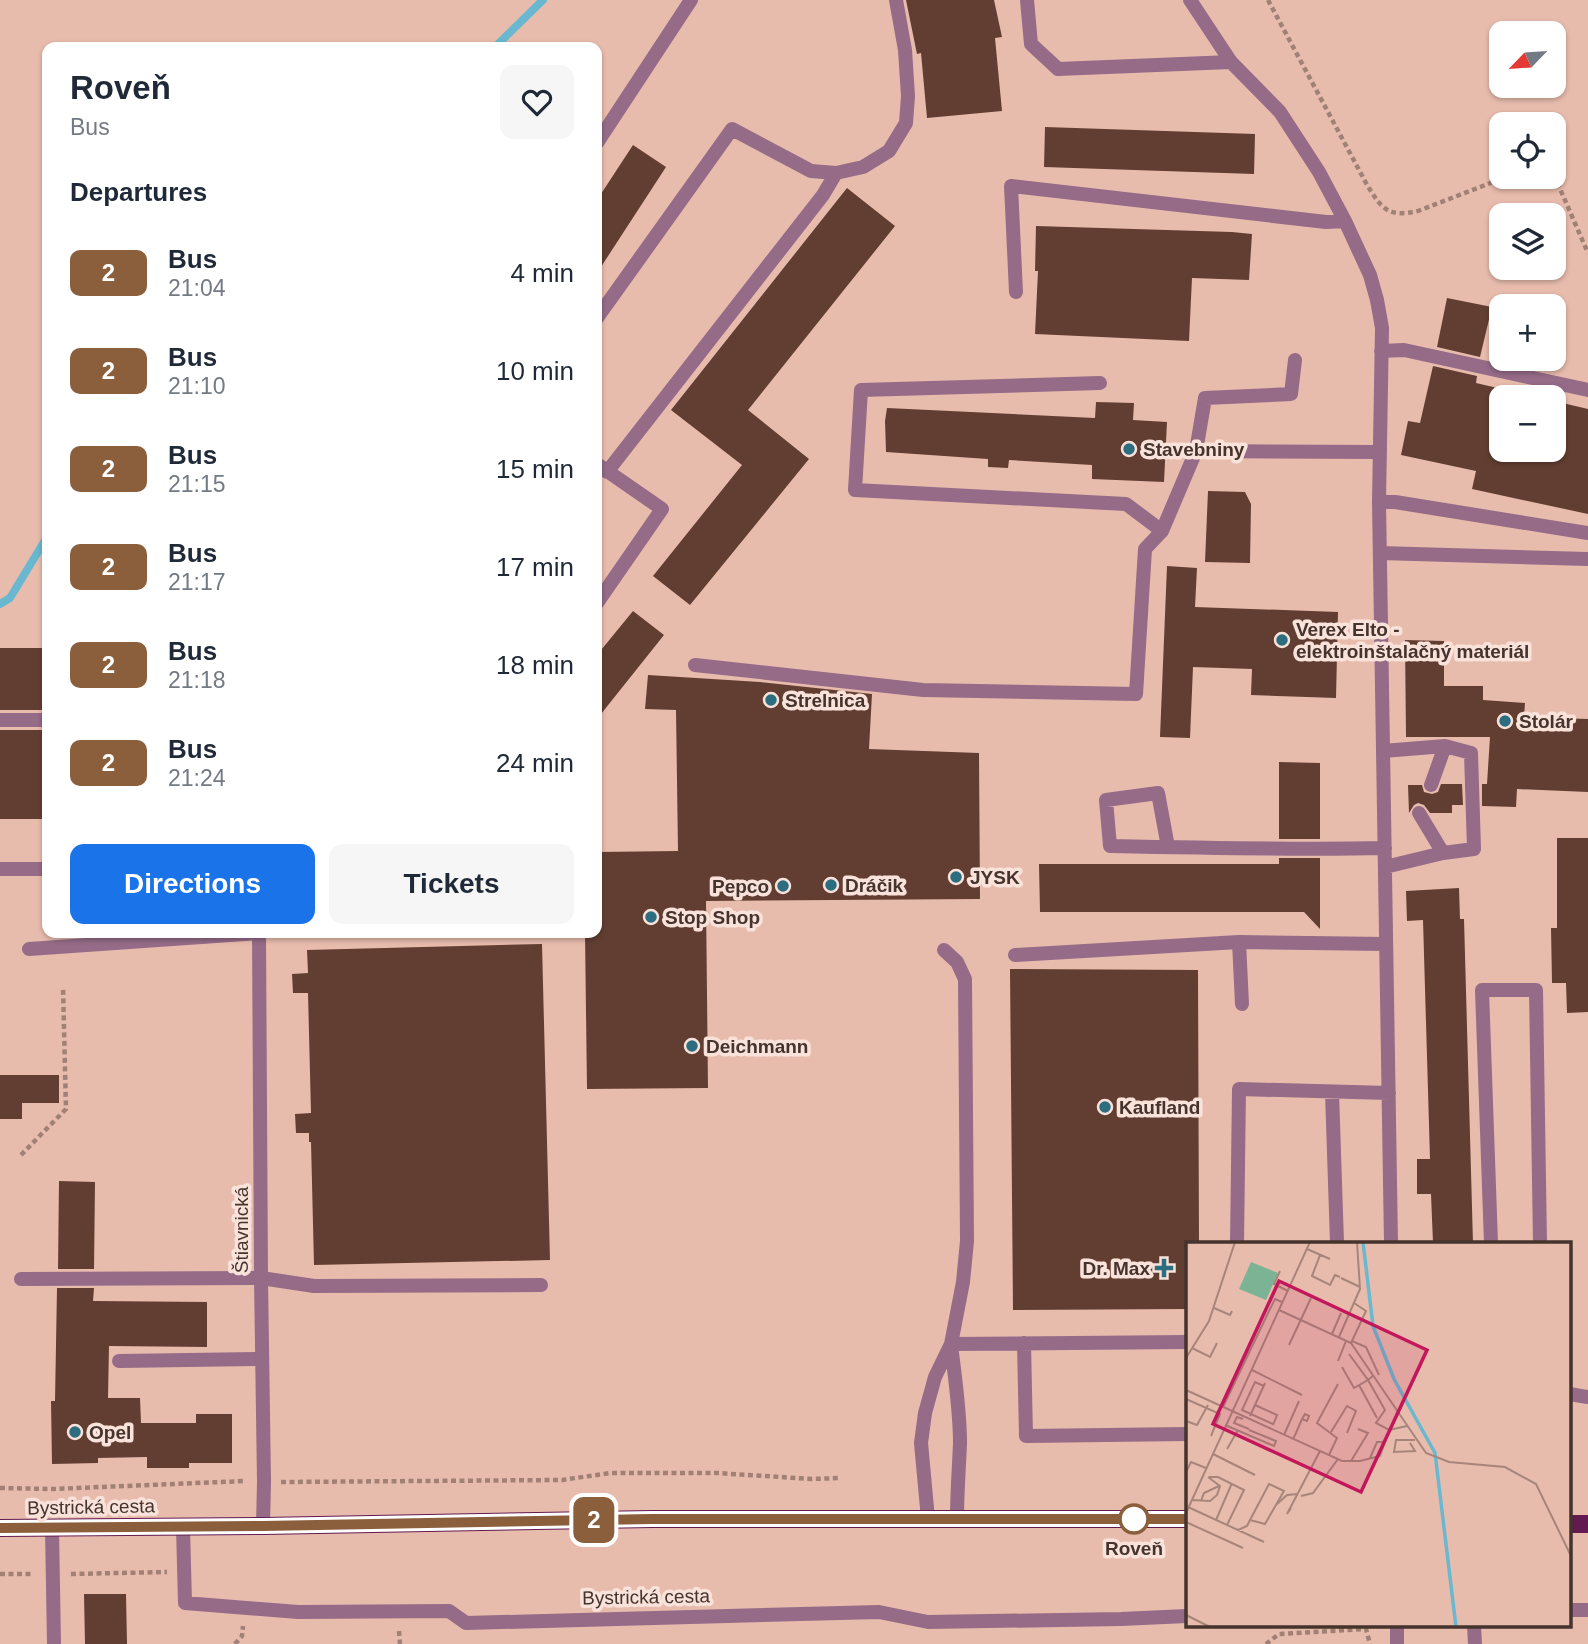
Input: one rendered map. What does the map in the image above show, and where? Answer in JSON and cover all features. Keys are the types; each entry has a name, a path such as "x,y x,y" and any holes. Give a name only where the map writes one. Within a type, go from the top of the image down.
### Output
{"main road":[{"name":"Bystrická cesta","path":"0,1528 652,1519 1186,1519"},
{"path":"1570,1524 1588,1524"}],"street":[{"path":"602,135 691,0"},
{"path":"602,311 732,129 811,171 836,173 863,167 889,151 906,122 908,96 905,50 896,0"},
{"path":"1027,0 1031,44 1058,69 1231,62"},
{"path":"1190,0 1231,62 1280,112 1319,172 1370,275 1382,328 1379,502 1391,1242"},
{"path":"602,596 662,509 602,468 823,195 836,173"},
{"path":"1016,292 1011,186 1326,222 1345,221"},
{"path":"1381,351 1404,349 1588,390"},
{"path":"695,665 923,690 1136,694 1145,550 1162,531 1196,451 1205,398 1291,394 1295,360"},
{"path":"1100,383 861,390 855,490 1126,504 1162,531"},
{"path":"1196,451 1379,452"},
{"path":"1379,502 1395,502 1588,533"},
{"path":"1380,553 1588,559"},
{"path":"0,720 42,720"},
{"path":"1383,751 1445,747 1471,753 1474,849 1443,853 1385,867"},
{"path":"1431,785 1445,747"},
{"path":"1168,847 1158,793 1106,800 1110,846 1321,850 1385,848"},
{"path":"1419,813 1443,853"},
{"path":"0,869 42,869"},
{"path":"29,948 182,938"},
{"name":"Štiavnická","path":"259,938 263,1526"},
{"path":"1015,955 1239,942 1386,944"},
{"path":"1239,942 1242,1004"},
{"path":"928,1519 922,1433 935,1377 951,1344 963,1282 967,1241 965,979 954,958 944,950"},
{"path":"1491,1242 1482,990 1536,990 1540,1242"},
{"path":"1237,1242 1238,1089 1389,1093"},
{"path":"1332,1092 1337,1242"},
{"path":"22,1279 261,1279 313,1286 541,1285"},
{"path":"951,1344 1186,1342"},
{"path":"1024,1343 1026,1436 1186,1434"},
{"path":"951,1344 959,1414 957,1519"},
{"path":"119,1361 262,1359"},
{"path":"1570,1394 1588,1397"},
{"name":"Bystrická cesta","path":"183,1527 185,1603 298,1612 449,1611 466,1623 879,1612 928,1622 1186,1616"},
{"path":"52,1528 54,1644"},
{"path":"1570,1610 1588,1610"},
{"path":"1397,1626 1397,1644"},
{"path":"1475,1626 1475,1644"}],"path":[{"path":"1268,0 1379,205 1393,213 1405,214 1489,184"},
{"path":"1560,189 1588,253"},
{"path":"22,1155 66,1109 63,987"},
{"path":"0,1488 53,1489 246,1481 562,1480 610,1473 717,1473 812,1479 840,1478"},
{"path":"0,1574 184,1571"},
{"path":"1266,1644 1279,1634 1366,1629 1370,1644"}],"building":[{"path":"906,0 994,0 1002,37 995,38 1002,111 927,118 921,53 917,54"},
{"path":"1045,127 1255,134 1254,174 1044,167"},
{"path":"633,145 666,167 602,265 602,192"},
{"path":"847,188 895,226 748,410 809,459 690,605 653,576 742,465 671,410"},
{"path":"1036,226 1252,234 1249,280 1192,278 1189,341 1035,334 1038,271 1035,271"},
{"path":"1447,298 1489,306 1489,320 1480,357 1437,347"},
{"path":"1433,366 1477,376 1476,383 1489,386 1489,462 1566,462 1566,404 1588,409 1588,514 1472,489 1476,471 1401,455 1408,421 1420,423"},
{"path":"1096,402 1134,403 1133,420 1167,422 1164,482 1092,479 1092,465 1009,460 1008,468 988,467 988,459 886,452 887,408 1095,418"},
{"path":"1208,491 1245,492 1251,504 1250,563 1205,562"},
{"path":"1167,566 1197,568 1195,607 1338,612 1336,698 1251,695 1252,669 1193,667 1190,738 1160,737"},
{"path":"633,611 664,635 602,713 602,649"},
{"path":"1405,640 1444,641 1444,686 1483,686 1483,700 1525,703 1524,717 1588,719 1588,792 1517,789 1516,807 1482,806 1482,784 1487,784 1490,737 1406,737"},
{"path":"0,648 42,648 42,710 0,710"},
{"name":"Stop Shop","path":"648,675 760,682 872,694 869,749 979,753 980,899 706,901 708,1088 587,1089 585,938 602,938 602,852 678,851 676,710 645,709"},
{"path":"0,730 42,730 42,819 0,819"},
{"path":"1279,762 1320,763 1320,839 1279,839"},
{"path":"1441,784 1462,784 1463,805 1452,805 1452,813 1430,813 1424,805 1418,803 1409,813 1408,785 1422,785 1424,792 1432,794 1438,792"},
{"path":"1557,838 1588,838 1588,1012 1567,1013 1566,983 1552,983 1551,928 1557,928"},
{"path":"1279,858 1320,858 1320,929 1304,912 1040,912 1039,864 1279,864"},
{"path":"1459,888 1460,919 1464,919 1473,1242 1433,1242 1431,1194 1417,1194 1417,1159 1430,1159 1423,920 1407,921 1406,891"},
{"path":"542,944 550,1260 314,1265 311,1142 309,1133 296,1133 295,1114 311,1113 308,993 293,993 292,974 308,973 307,950"},
{"name":"Kaufland","path":"1010,969 1198,970 1199,1242 1186,1242 1186,1309 1013,1310"},
{"path":"0,1075 59,1075 59,1103 22,1103 22,1119 0,1119"},
{"path":"59,1181 95,1182 94,1269 58,1269"},
{"path":"57,1288 94,1288 93,1301 207,1302 207,1347 109,1346 108,1398 140,1398 141,1423 196,1423 196,1414 232,1414 232,1463 189,1463 189,1468 147,1468 147,1457 98,1458 98,1463 52,1464 51,1401 55,1401"},
{"path":"84,1594 126,1594 127,1644 85,1644"}],"waterway":[{"path":"500,42 543,0"},
{"path":"0,604 10,598 42,545"}],"bus line":[{"name":"2","path":"0,1528 652,1519 1186,1519"}],"place":[{"name":"Stavebniny","path":"1129,449"},
{"name":"Verex Elto - elektroinštalačný materiál","path":"1282,640"},
{"name":"Strelnica","path":"771,700"},
{"name":"Stolár","path":"1505,721"},
{"name":"JYSK","path":"956,877"},
{"name":"Dráčik","path":"831,885"},
{"name":"Pepco","path":"783,886"},
{"name":"Stop Shop","path":"651,917"},
{"name":"Deichmann","path":"692,1046"},
{"name":"Kaufland","path":"1105,1107"},
{"name":"Dr. Max","path":"1164,1268"},
{"name":"Opel","path":"75,1432"},
{"name":"Roveň","path":"1134,1519"}]}
